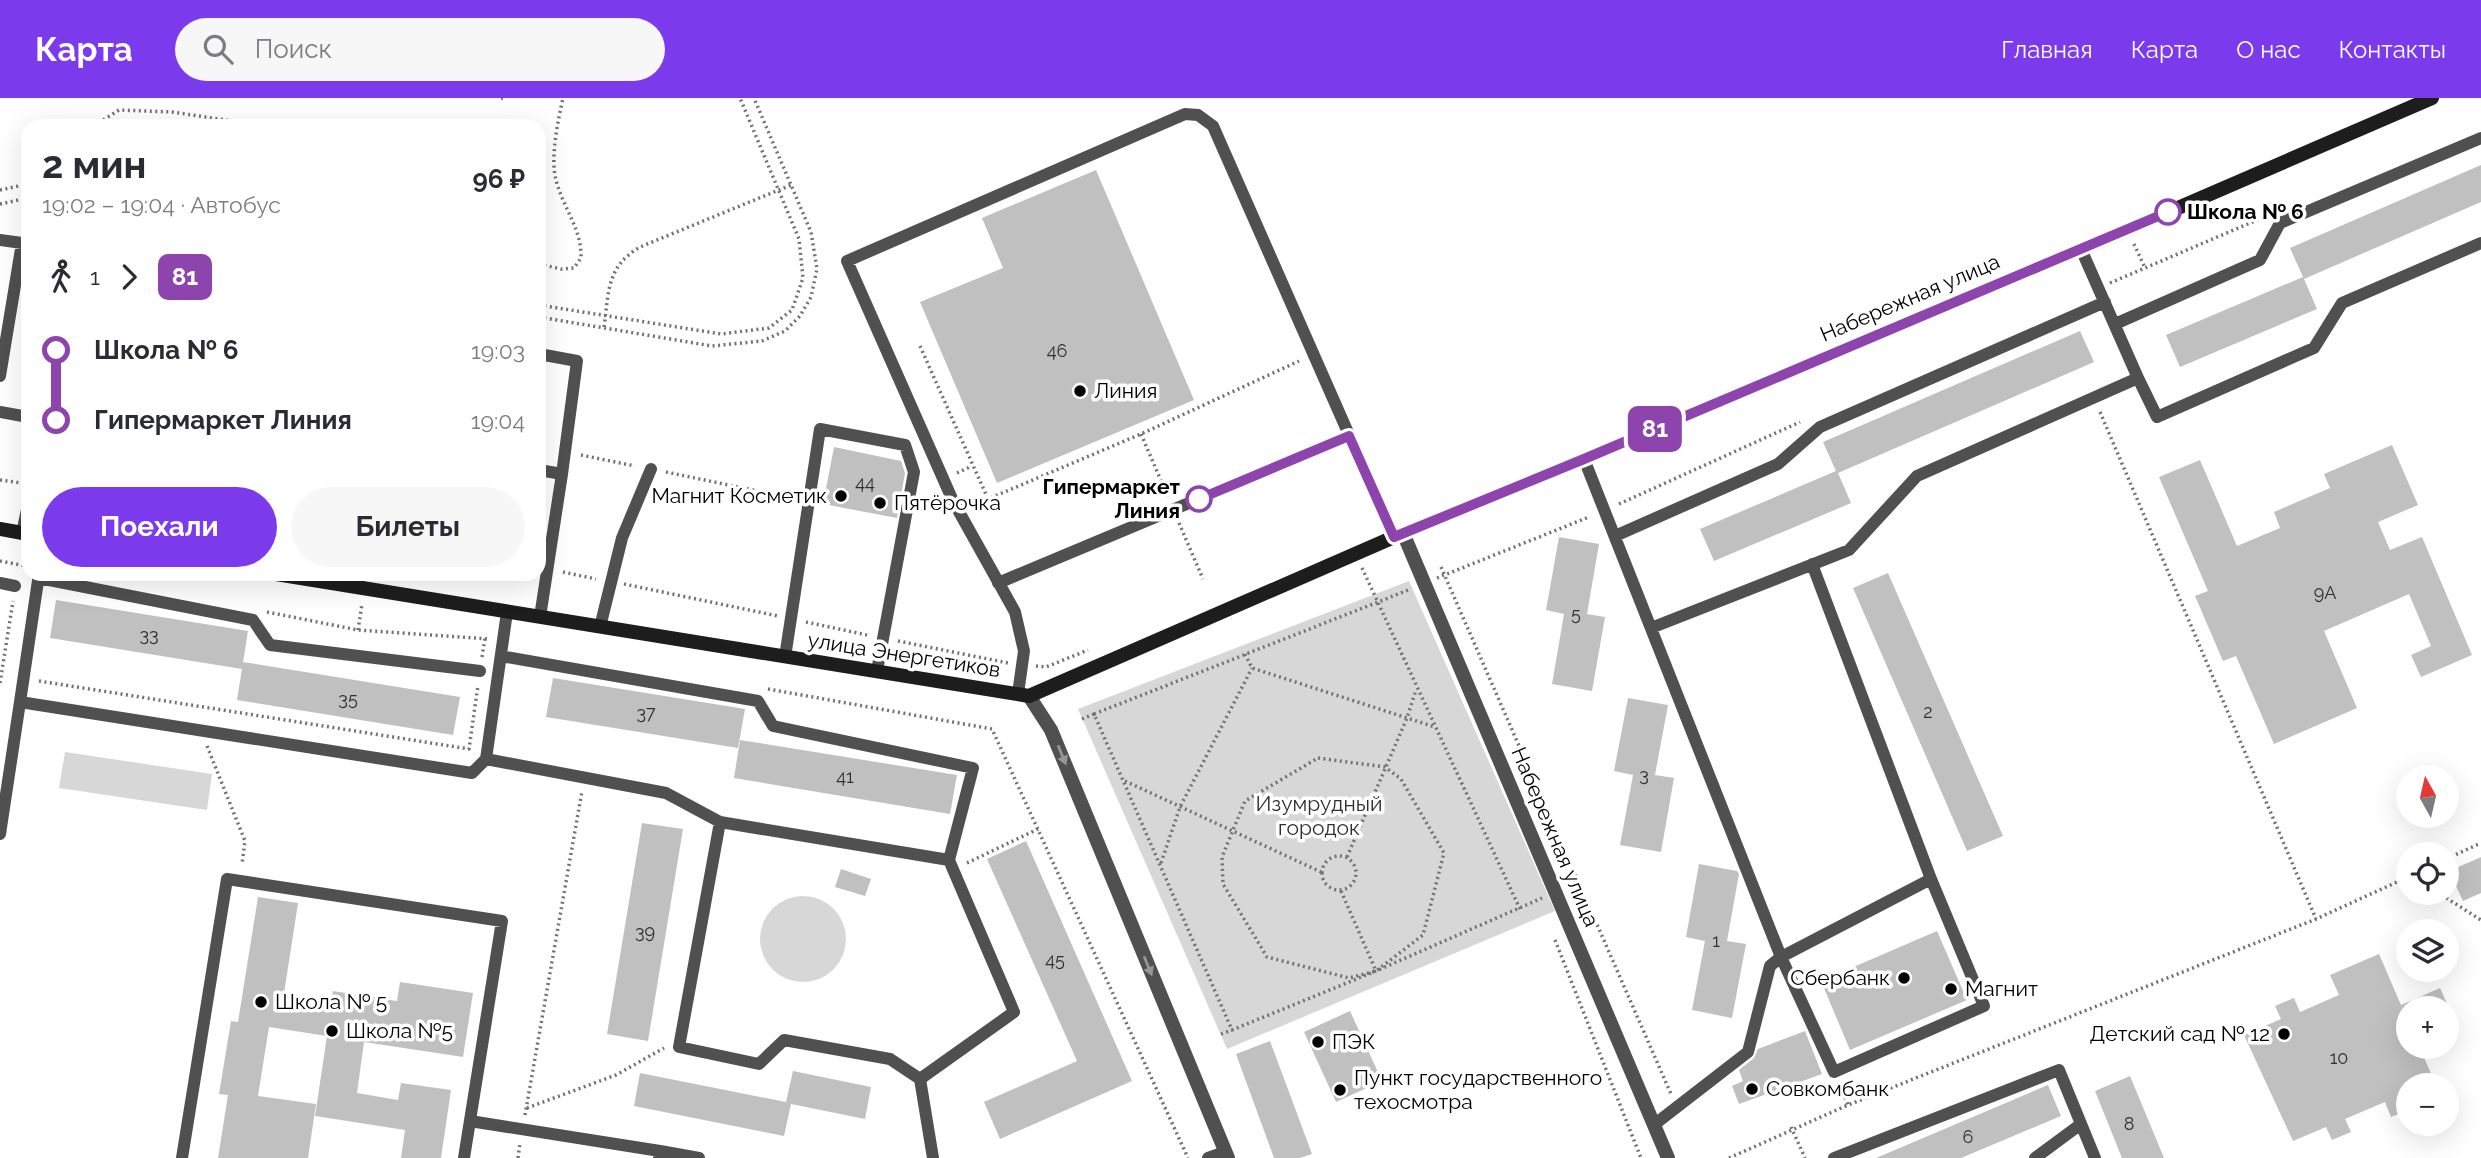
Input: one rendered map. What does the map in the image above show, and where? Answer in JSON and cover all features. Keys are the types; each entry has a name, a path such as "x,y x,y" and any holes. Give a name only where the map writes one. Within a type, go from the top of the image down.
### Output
{"main road":[{"name":"Набережная улица","path":"1023,695 2432,98"},
{"path":"0,529 21,533"},
{"name":"улица Энергетиков","path":"319,581 1023,695"}],"street":[{"name":"Набережная улица","path":"1399,535 1668,1158"},
{"path":"1023,695 1051,730 1226,1155"}],"lane":[{"path":"1023,695 1024,651 1015,612 944,479 847,261 1185,114 1198,115 1213,126 1349,436 1399,535"},
{"path":"2115,324 2260,260 2280,223 2481,138"},
{"path":"0,240 21,243"},
{"path":"2081,249 2157,417 2314,348 2342,303 2481,243"},
{"path":"0,376 21,249"},
{"path":"1615,536 1778,464 1820,427 2105,302"},
{"path":"546,355 577,361 546,578"},
{"path":"1651,628 1849,550 1917,476 2138,378"},
{"path":"0,412 21,416"},
{"path":"785,657 820,429 905,445 914,472 877,671"},
{"path":"998,583 1349,436"},
{"path":"1584,459 1781,957 1834,1072 1984,1006 1931,878 1812,564"},
{"path":"600,626 622,538 651,469"},
{"path":"546,471 562,474"},
{"path":"0,834 38,581"},
{"path":"63,581 253,620 270,645 480,671"},
{"path":"540,617 546,581"},
{"path":"0,583 15,586"},
{"path":"20,702 472,773 486,759 507,612"},
{"path":"501,656 758,701 773,726 973,768 951,865 1014,1012 920,1079"},
{"path":"486,759 666,793 720,822 951,865"},
{"path":"720,822 679,1047 759,1064 784,1040 890,1059 920,1079 933,1158"},
{"path":"1655,1124 1748,1052 1770,965 1931,878"},
{"path":"183,1158 227,879 502,921 464,1158"},
{"path":"1834,1158 2059,1070 2095,1158"},
{"path":"470,1121 659,1155 699,1158"},
{"path":"2035,1158 2081,1124"},
{"path":"1208,1158 1226,1155"}],"path":[{"path":"546,266 561,269 574,268 581,258 578,230 556,179 556,140 564,98"},
{"path":"546,306 721,334 769,328 792,310 803,278 799,239 740,98"},
{"path":"546,318 712,346 762,341 785,331 800,316 811,298 817,269 811,232 754,98"},
{"path":"105,119 119,110 172,112 213,119"},
{"path":"604,328 611,279 615,268 625,256 640,247 791,185"},
{"path":"0,190 21,186"},
{"path":"0,204 21,199"},
{"path":"920,346 988,499 1141,434 1314,355"},
{"path":"2094,398 2316,919"},
{"path":"565,451 809,502"},
{"path":"944,479 973,466"},
{"path":"0,480 21,483"},
{"path":"1356,553 1520,909"},
{"path":"0,561 21,565"},
{"path":"0,683 18,564"},
{"path":"1441,567 1676,1107"},
{"path":"1082,719 1377,602"},
{"path":"266,612 358,630 503,641"},
{"path":"37,681 469,749 485,638"},
{"path":"1245,654 1252,668 1435,727"},
{"path":"1160,865 1180,807 1252,668"},
{"path":"761,687 992,729 1188,1158"},
{"path":"1347,857 1407,718 1417,688"},
{"path":"191,705 245,841 240,881"},
{"path":"1094,714 1232,1030"},
{"path":"1318,758 1385,767 1401,779 1444,853 1423,935 1376,971 1349,978 1267,957 1223,884 1223,857 1233,831 1245,801 1318,758"},
{"path":"518,1158 584,778"},
{"path":"1123,780 1321,872 1328,887 1341,891 1376,971"},
{"path":"951,865 1038,829"},
{"path":"2459,853 2481,843"},
{"path":"1321,872 1324,863 1336,856 1347,857"},
{"path":"1341,891 1355,880 1356,871 1347,857"},
{"path":"1730,1158 1848,1105 2316,919 2396,882"},
{"path":"1221,1034 1376,971 1520,909 1548,894"},
{"path":"2457,905 2481,920"},
{"path":"1554,938 1642,1158"},
{"path":"526,1108 616,1075 681,1039"},
{"path":"1791,1127 1805,1158"}],"green space":[{"name":"Изумрудный городок","path":"1409,581 1555,911 1227,1049 1078,709"},
{"path":"65,752 212,774 207,810 59,788"},
{"path":"795,896 811,896 834,908 843,922 846,939 843,956 834,970 811,982 795,982 779,975 767,963 760,947 760,931 767,915 779,903"}],"building":[{"path":"2481,165 2481,202 2304,279 2317,309 2180,367 2166,335 2303,277 2290,248"},
{"path":"1096,170 1194,400 997,483 920,302 1003,268 982,218"},
{"path":"2080,331 2094,362 1838,473 1851,503 1714,561 1700,529 1836,471 1823,442"},
{"path":"2392,445 2418,505 2378,522 2390,550 2422,537 2472,655 2421,677 2411,655 2431,646 2409,594 2324,631 2357,708 2274,744 2236,656 2223,661 2195,596 2208,591 2159,477 2200,460 2237,546 2280,528 2274,512 2330,488 2324,474"},
{"path":"834,447 901,461 905,473 897,518 823,504"},
{"path":"1559,537 1599,544 1587,614 1605,617 1592,691 1552,684 1564,614 1546,610"},
{"path":"1888,573 2003,836 1967,851 1853,588"},
{"path":"56,600 248,631 242,669 50,638"},
{"path":"243,662 460,697 453,735 237,700"},
{"path":"553,678 745,709 738,748 546,717"},
{"path":"1628,698 1668,705 1655,775 1674,778 1661,852 1620,845 1633,775 1614,771"},
{"path":"740,740 957,775 950,814 734,778"},
{"path":"642,823 683,829 648,1041 607,1034"},
{"path":"1026,841 1132,1081 1000,1139 984,1102 1077,1061 987,859"},
{"path":"2481,857 2481,893 2463,901 2459,892 2459,867"},
{"path":"1699,864 1737,871 1739,874 1727,941 1746,944 1732,1018 1692,1010 1705,941 1686,937"},
{"path":"841,869 871,879 865,896 835,887"},
{"path":"258,897 298,903 283,1000 330,1008 333,991 397,1001 400,982 473,993 463,1057 364,1042 357,1093 398,1100 401,1083 451,1090 441,1158 401,1158 405,1130 315,1116 327,1036 269,1027 258,1096 316,1104 308,1158 218,1158 228,1095 219,1094 231,1021 238,1022"},
{"path":"1937,931 1967,1000 1850,1050 1821,981"},
{"path":"2379,954 2397,996 2396,1059 2425,1059 2431,1073 2396,1073 2396,1115 2391,1117 2385,1102 2345,1119 2351,1132 2332,1140 2326,1127 2293,1141 2244,1035 2281,1019 2275,1006 2294,998 2300,1012 2339,995 2330,975"},
{"path":"2440,988 2444,996 2422,996"},
{"path":"1350,1011 1382,1081 1336,1102 1304,1032"},
{"path":"1805,1031 1822,1074 1739,1104 1732,1086 1743,1081 1739,1070 1754,1058 1758,1049"},
{"path":"1270,1041 1312,1154 1300,1158 1274,1158 1236,1054"},
{"path":"793,1071 871,1087 865,1119 791,1104 784,1136 634,1106 640,1073 786,1102"},
{"path":"2130,1076 2164,1158 2122,1158 2095,1091"},
{"path":"2048,1085 2061,1116 1961,1158 1876,1158"}],"bus line":[{"name":"81","path":"1199,499 1349,436 1394,537 2168,212"}],"place":[{"name":"Школа № 6","path":"2168,212"},
{"name":"Линия","path":"1080,391"},
{"name":"Магнит Косметик","path":"841,496"},
{"name":"Гипермаркет Линия","path":"1199,499"},
{"name":"Пятёрочка","path":"880,503"},
{"name":"Сбербанк","path":"1904,978"},
{"name":"Магнит","path":"1951,989"},
{"name":"Школа № 5","path":"261,1002"},
{"name":"Школа №5","path":"332,1031"},
{"name":"Детский сад № 12","path":"2284,1034"},
{"name":"ПЭК","path":"1318,1042"},
{"name":"Совкомбанк","path":"1752,1089"},
{"name":"Пункт государственного техосмотра","path":"1340,1090"}]}
